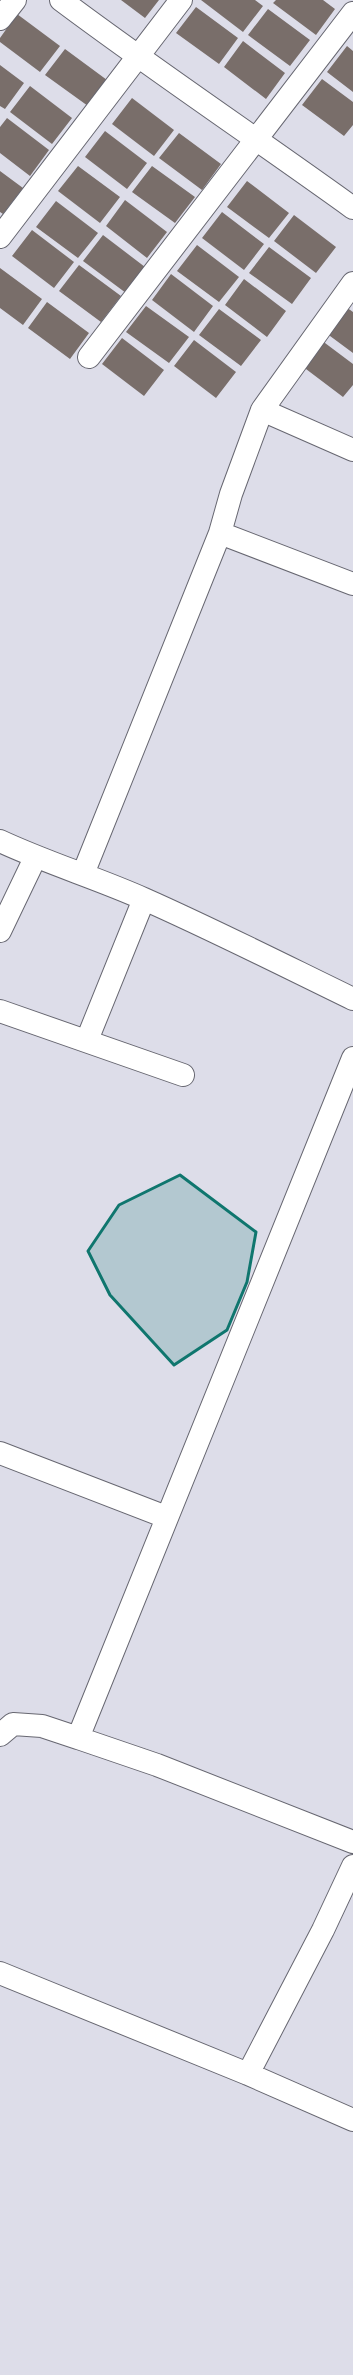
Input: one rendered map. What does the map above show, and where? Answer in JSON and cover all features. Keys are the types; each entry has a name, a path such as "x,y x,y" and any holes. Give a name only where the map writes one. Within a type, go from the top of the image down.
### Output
{"street":[{"path":"0,19 15,0"},
{"path":"61,0 138,57 256,138 353,208"},
{"path":"0,237 181,0"},
{"path":"89,357 353,13"},
{"path":"83,874 220,533 231,494 262,410 353,283"},
{"path":"262,410 353,450"},
{"path":"220,533 353,584"},
{"path":"0,841 35,858 83,874 144,899 353,999"},
{"path":"0,932 35,858"},
{"path":"87,1040 144,899"},
{"path":"0,1011 87,1040 183,1075"},
{"path":"78,1738 166,1517 353,1058"},
{"path":"0,1453 166,1517"},
{"path":"0,1735 13,1724 42,1726 164,1768 353,1842"},
{"path":"248,2074 323,1930 353,1866"},
{"path":"0,1974 248,2074 353,2120"}],"highlighted area":[{"path":"180,1175 256,1232 247,1282 227,1330 174,1365 110,1295 88,1251 119,1205"}],"building":[{"path":"121,0 159,0 145,18"},
{"path":"201,0 255,0 263,6 243,32"},
{"path":"276,0 323,0 335,9 316,35 273,3"},
{"path":"196,7 238,38 219,64 176,33"},
{"path":"268,9 310,40 290,66 248,35"},
{"path":"17,14 60,46 40,72 0,42 0,38"},
{"path":"243,41 285,73 266,99 224,67"},
{"path":"347,46 353,51 353,92 327,72"},
{"path":"65,49 107,80 88,106 45,75"},
{"path":"0,65 24,83 5,109 0,106"},
{"path":"322,79 353,102 353,125 344,136 302,105"},
{"path":"30,86 72,118 52,144 10,112"},
{"path":"132,98 174,130 154,156 112,124"},
{"path":"7,118 49,150 30,176 0,153 0,127"},
{"path":"105,131 147,163 127,189 85,157"},
{"path":"179,133 221,164 202,190 159,158"},
{"path":"78,166 120,197 100,223 58,191"},
{"path":"152,166 195,197 175,223 132,192"},
{"path":"0,171 23,188 3,214 0,212"},
{"path":"247,181 289,213 269,238 227,207"},
{"path":"125,200 167,232 147,258 106,226"},
{"path":"56,201 98,233 78,258 36,227"},
{"path":"222,212 264,244 244,270 202,238"},
{"path":"294,215 336,247 316,273 274,241"},
{"path":"32,230 74,262 54,288 12,256"},
{"path":"103,235 145,267 126,293 83,261"},
{"path":"197,245 239,277 219,302 177,271"},
{"path":"269,247 311,278 292,304 249,273"},
{"path":"79,265 121,296 101,322 59,291"},
{"path":"0,268 42,299 23,325 0,308"},
{"path":"171,274 213,306 194,332 152,300"},
{"path":"244,279 286,311 267,337 225,305"},
{"path":"47,302 89,333 70,359 28,328"},
{"path":"146,306 189,337 169,363 126,332"},
{"path":"346,307 353,312 353,353 326,333"},
{"path":"219,309 261,340 241,366 199,335"},
{"path":"122,338 164,370 144,396 102,364"},
{"path":"194,340 236,372 216,398 174,366"},
{"path":"321,340 353,364 353,385 343,397 302,366"}]}
